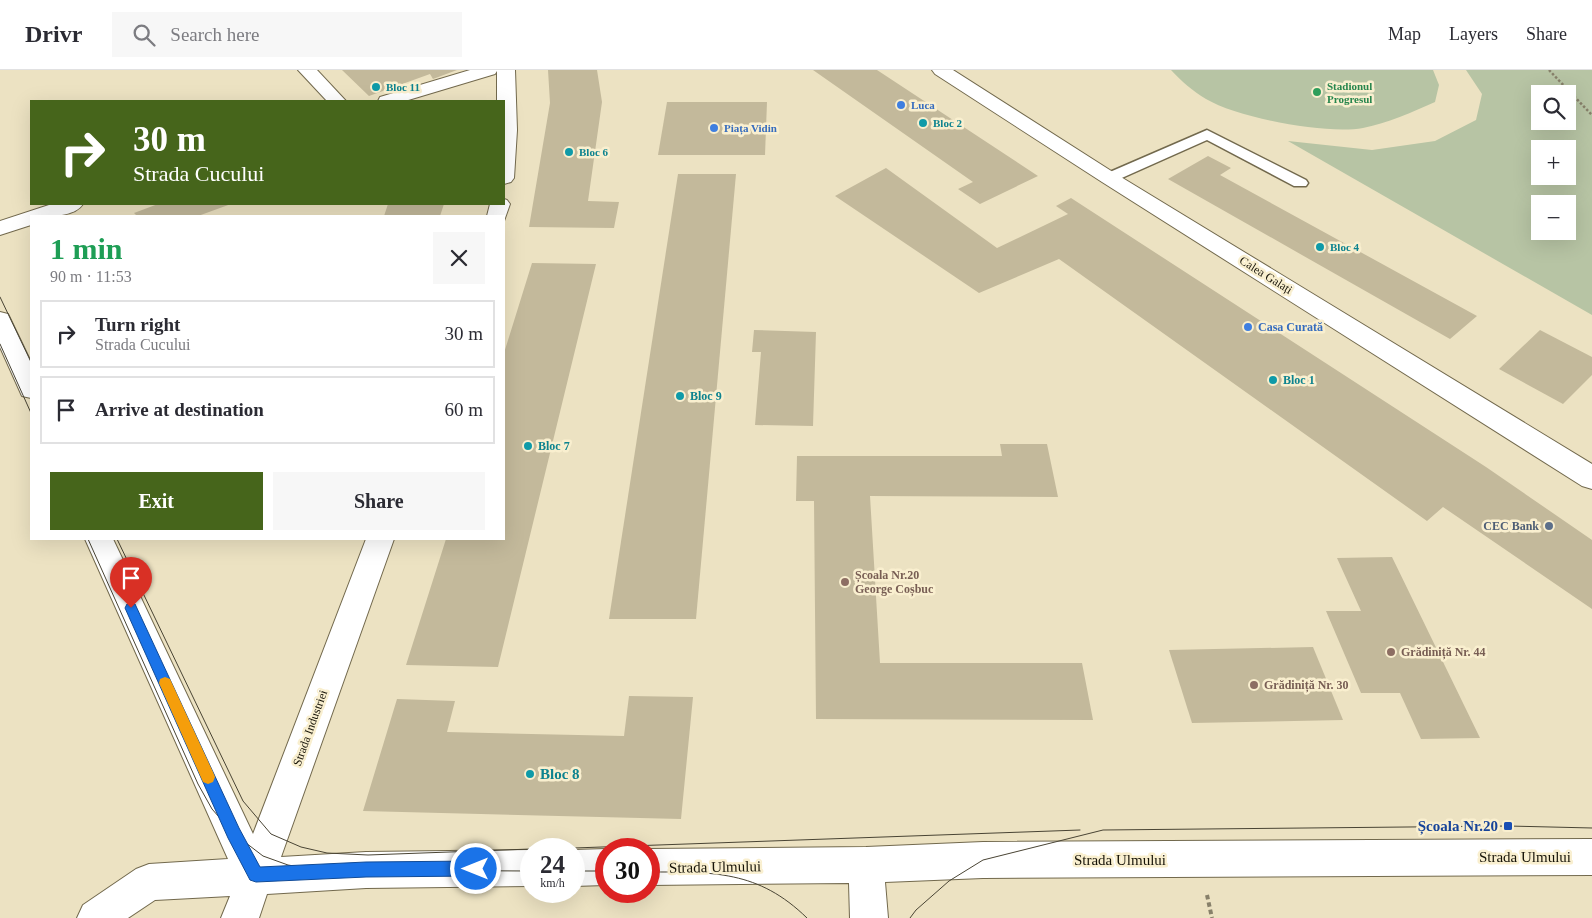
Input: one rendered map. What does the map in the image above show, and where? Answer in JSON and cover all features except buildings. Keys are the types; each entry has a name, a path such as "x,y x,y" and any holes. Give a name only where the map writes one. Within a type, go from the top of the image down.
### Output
{"street":[{"path":"307,70 336,100"},
{"path":"390,100 489,70"},
{"path":"505,162 507,130 506,70"},
{"name":"Calea Galați","path":"941,70 1109,178 1592,478"},
{"path":"39,215 70,205"},
{"path":"0,228 30,218"},
{"path":"0,320 30,387"},
{"path":"100,540 234,833 256,874"},
{"name":"Strada Industriei","path":"240,918 380,540"},
{"name":"Strada Ulmului","path":"660,867 866,865 983,860 1592,857"},
{"path":"866,865 868,918"},
{"path":"96,918 149,882 256,874 366,870 520,868"}],"lane":[{"path":"1109,178 1207,134 1300,183"}],"path":[{"path":"1549,70 1592,115"}],"green space":[{"name":"Stadionul Progresul","path":"1171,70 1433,70 1439,85 1435,102 1409,113 1381,124 1363,128 1347,130 1328,129 1283,123 1239,113 1220,106 1196,93"},
{"path":"1466,70 1592,70 1592,315 1288,141 1372,150 1435,141 1476,120 1482,94"}],"tram line":[{"path":"0,297 30,360"},
{"path":"0,344 30,411"},
{"path":"88,540 198,784 212,809 233,833 263,856 288,865 318,870 520,871"},
{"path":"117,540 243,801 271,834 301,847 327,853 368,855 520,849"},
{"path":"910,918 916,910 949,881 983,860 1103,830 1508,826 1592,828"},
{"path":"585,848 1080,830"},
{"path":"585,871 595,871"},
{"path":"660,872 714,874 752,882 789,902 807,918"}],"slow traffic":[{"path":"165,683 208,777"}],"place":[{"name":"Bloc 11","path":"376,87"},
{"name":"Stadionul Progresul","path":"1317,92"},
{"name":"Luca","path":"901,105"},
{"name":"Bloc 2","path":"923,123"},
{"name":"Piața Vidin","path":"714,128"},
{"name":"Bloc 6","path":"569,152"},
{"name":"Bloc 4","path":"1320,247"},
{"name":"Casa Curată","path":"1248,327"},
{"name":"Bloc 1","path":"1273,380"},
{"name":"Bloc 9","path":"680,396"},
{"name":"Bloc 7","path":"528,446"},
{"name":"CEC Bank","path":"1549,526"},
{"name":"Școala Nr.20 George Coșbuc","path":"845,582"},
{"name":"Grădiniță Nr. 44","path":"1391,652"},
{"name":"Grădiniță Nr. 30","path":"1254,685"},
{"name":"Bloc 8","path":"530,774"},
{"name":"Școala Nr.20","path":"1508,826"}],"route":[{"path":"131,608 234,833 256,874 476,869"}]}
